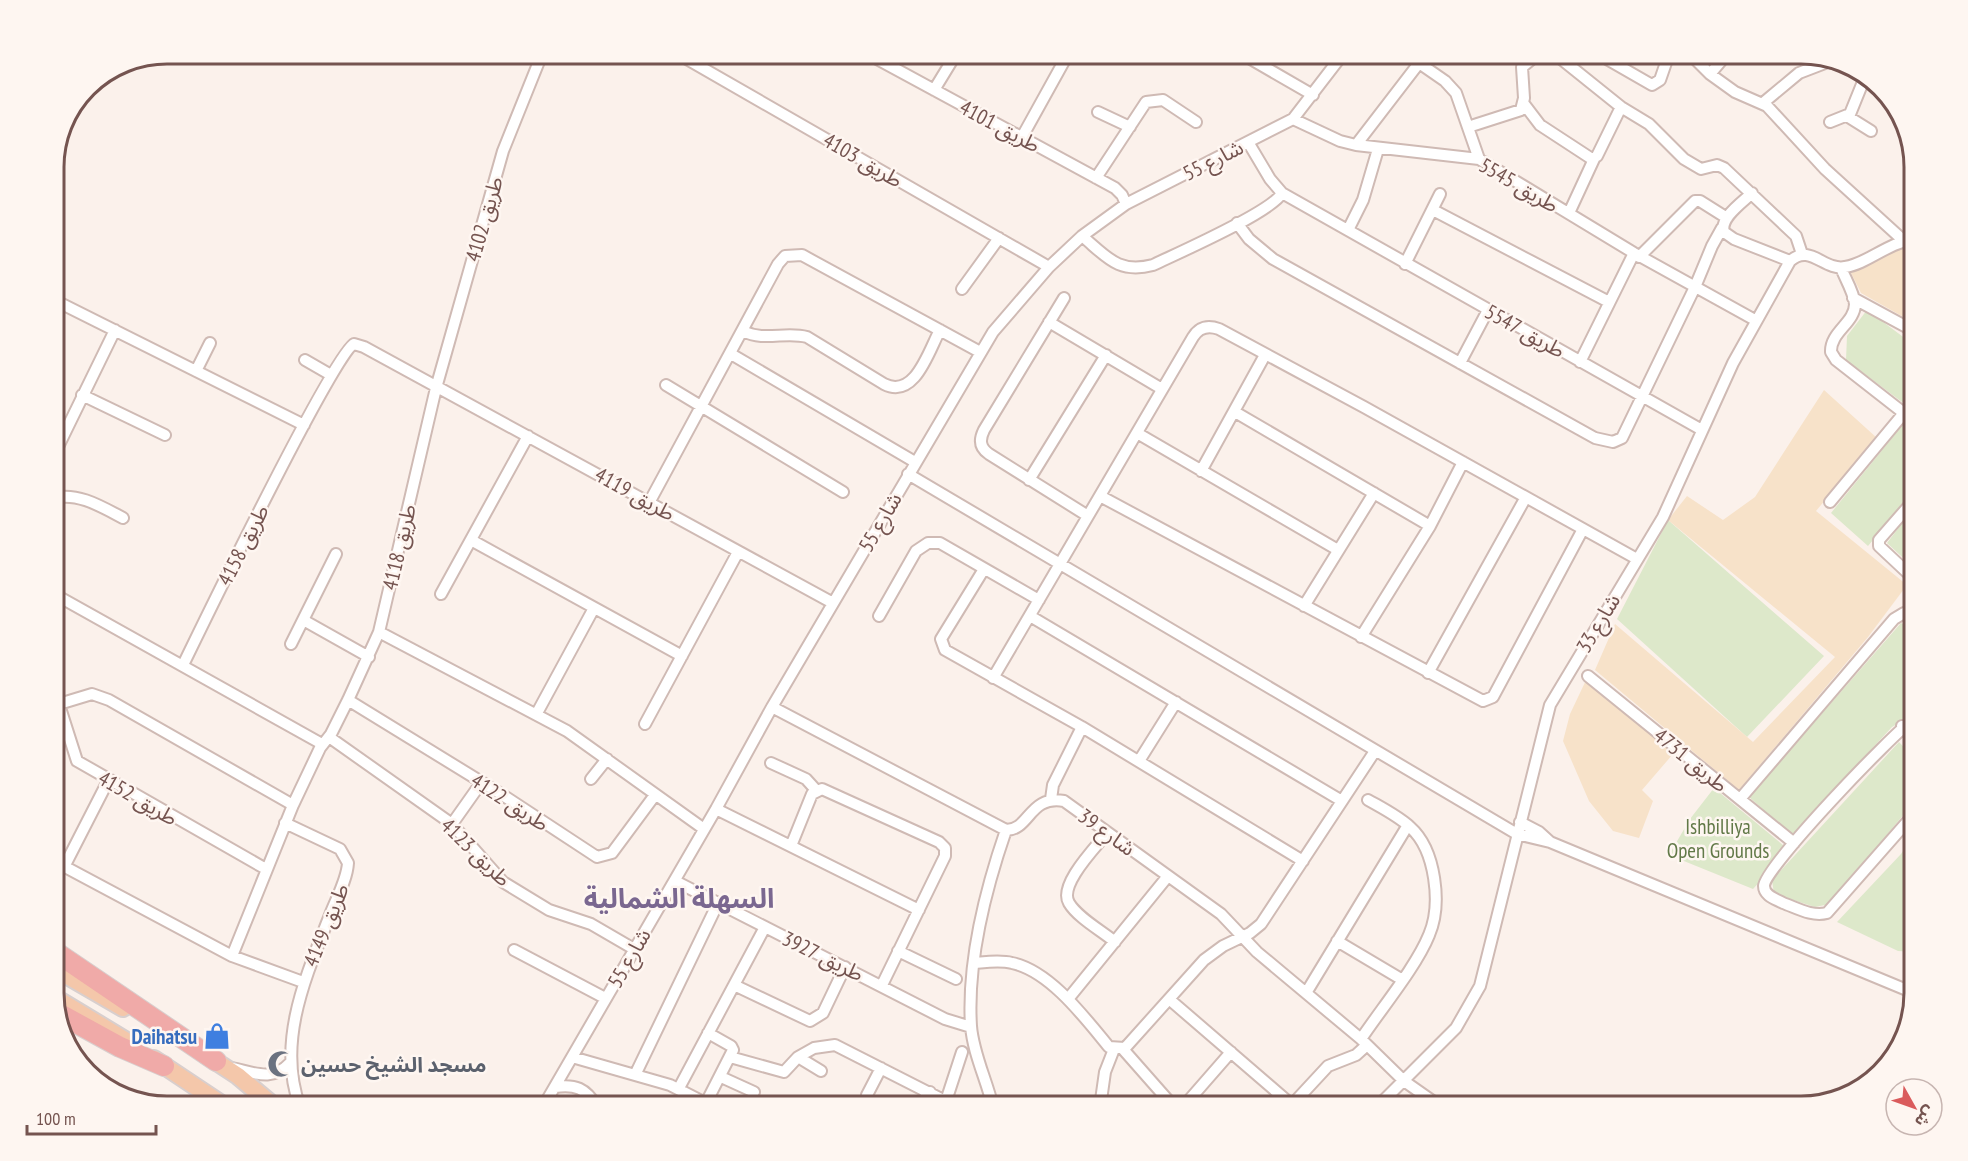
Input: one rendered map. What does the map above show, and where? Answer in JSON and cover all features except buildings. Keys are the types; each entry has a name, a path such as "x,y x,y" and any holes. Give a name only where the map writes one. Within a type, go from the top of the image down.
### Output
{"highway":[{"path":"65,958 220,1064"},
{"path":"68,1018 120,1047 164,1066"}],"main road":[{"path":"65,974 220,1064 261,1096"},
{"path":"66,1004 209,1096"}],"street":[{"name":"طريق 4102","path":"436,388 503,151 538,64"},
{"name":"طريق 4103","path":"695,64 1049,267"},
{"name":"طريق 4101","path":"886,64 1115,188 1122,195 1126,204"},
{"path":"934,90 950,64"},
{"path":"1022,137 1062,64"},
{"path":"1260,64 1313,95"},
{"name":"شارع 55","path":"550,1096 915,462 980,352 1017,303 1049,267 1082,236 1126,204 1293,119 1336,64"},
{"path":"1356,145 1417,64"},
{"path":"1428,64 1451,86 1479,159"},
{"path":"1526,64 1522,67 1524,104 1540,125 1594,159"},
{"path":"1569,64 1621,107 1649,124 1684,159 1701,169 1719,166 1796,236 1802,254 1841,268 1851,266 1903,243"},
{"path":"1615,64 1652,85 1660,80 1666,64"},
{"path":"1700,64 1735,92 1762,103 1824,169 1903,235"},
{"path":"1710,74 1718,64"},
{"path":"1799,73 1801,64"},
{"path":"1762,103 1799,73 1818,66"},
{"path":"1830,122 1847,116 1854,108 1862,85"},
{"path":"1096,178 1143,105 1154,99 1163,100 1197,122"},
{"path":"1468,127 1516,113 1524,104"},
{"path":"1569,213 1621,107"},
{"path":"1098,112 1130,127"},
{"path":"1847,116 1871,131"},
{"name":"طريق 5545","path":"1293,119 1340,141 1356,145 1377,149 1443,153 1479,159 1637,255 1755,320"},
{"name":"طريق 5547","path":"1252,140 1273,185 1282,193 1702,430"},
{"path":"1348,230 1363,200 1377,149"},
{"path":"1082,236 1117,264 1129,269 1154,265 1237,223 1276,201 1282,193"},
{"path":"1405,264 1440,194"},
{"path":"1237,223 1262,252 1595,438 1613,442 1622,438 1643,397 1712,246 1725,223 1752,194"},
{"path":"1580,362 1609,303 1637,255 1695,201 1700,201 1725,223 1734,239 1790,261"},
{"path":"1433,210 1609,303"},
{"path":"962,289 999,238"},
{"path":"650,501 781,260 796,254 980,352"},
{"name":"شارع 33","path":"1388,1096 1456,1028 1480,986 1550,705 1674,495 1702,430 1755,320 1790,261 1802,254"},
{"path":"1841,268 1853,298 1854,310 1833,339 1831,352 1836,360 1903,412"},
{"path":"1064,298 981,437 985,452 1088,516"},
{"path":"1853,298 1903,325"},
{"path":"65,305 304,424"},
{"path":"1460,363 1488,310"},
{"path":"1049,321 1162,389"},
{"path":"993,678 1193,337 1203,328 1216,328 1637,559"},
{"path":"65,432 115,330"},
{"path":"743,331 761,338 795,335 807,337 884,384 898,388 908,385 915,377 940,330"},
{"path":"196,370 210,343"},
{"name":"طريق 4158","path":"183,665 304,424 349,346 359,344 436,388"},
{"path":"731,354 915,462"},
{"path":"1029,480 1106,355"},
{"path":"1202,471 1265,355"},
{"path":"305,360 331,375"},
{"path":"666,385 843,492"},
{"name":"طريق 4119","path":"436,388 650,501 833,603"},
{"name":"طريق 4118","path":"348,700 379,632 436,388"},
{"path":"82,396 165,435"},
{"path":"1234,412 1430,526"},
{"path":"1830,502 1903,414"},
{"path":"1137,433 1338,550"},
{"path":"441,594 528,436"},
{"path":"1361,637 1430,526 1463,462"},
{"path":"908,474 1517,834 1550,842 1904,989"},
{"path":"1304,606 1374,493"},
{"path":"1100,496 1480,701 1492,697 1583,529"},
{"path":"65,497 84,500 123,518"},
{"path":"1428,673 1526,497"},
{"path":"1903,513 1879,540 1881,550 1903,569"},
{"path":"471,540 682,656"},
{"path":"879,616 916,551 923,545 940,543 1038,600"},
{"path":"645,724 738,552"},
{"path":"291,644 336,554"},
{"path":"984,569 940,642 945,650 1082,727 1303,861"},
{"name":"طريق 4123","path":"65,601 325,740 452,824 503,882 549,910 591,924 634,949"},
{"path":"537,713 594,608"},
{"path":"1740,799 1894,619 1904,613"},
{"path":"1030,616 1342,801"},
{"path":"304,621 369,657"},
{"path":"379,632 537,713 607,759 704,830"},
{"name":"طريق 4731","path":"1588,676 1794,843"},
{"path":"65,702 92,694 109,700 293,805"},
{"path":"232,956 293,805 325,740 348,700"},
{"name":"طريق 4122","path":"348,700 589,854 601,858 612,853 655,795"},
{"path":"1139,761 1176,702"},
{"path":"772,707 1006,830 1016,828 1042,801 1051,799 1053,785 1082,727"},
{"name":"طريق 4152","path":"65,724 76,761 266,869"},
{"path":"1902,726 1794,843 1766,877 1764,885 1773,898 1814,914 1827,913 1904,826"},
{"path":"1102,1096 1105,1072 1122,1047 1213,952 1256,929 1266,918 1375,751"},
{"path":"591,779 607,759"},
{"path":"771,763 806,779 816,790 827,790 943,846 945,856 882,985"},
{"path":"65,854 108,781"},
{"path":"452,824 481,783"},
{"path":"791,846 816,790"},
{"name":"شارع 39","path":"1051,799 1064,801 1221,914 1243,937 1364,1042 1404,1081 1425,1096"},
{"path":"1300,1096 1328,1066 1356,1055 1429,936 1434,914 1433,874 1429,858 1418,836 1408,825 1368,800"},
{"path":"716,809 919,910"},
{"path":"1520,822 1539,832 1550,842"},
{"name":"طريق 4149","path":"285,823 340,849 348,863 303,982 290,1063 298,1096"},
{"path":"1306,993 1408,825"},
{"path":"990,1096 971,1028 975,963 988,890 1006,830"},
{"path":"1107,833 1069,882 1066,895 1071,906 1115,942"},
{"path":"65,867 232,956 303,982"},
{"path":"1068,999 1168,876"},
{"name":"طريق 3927","path":"675,881 945,1019 971,1028"},
{"path":"636,1074 718,903"},
{"path":"679,1088 765,927"},
{"path":"1337,941 1401,979"},
{"path":"514,950 605,998"},
{"path":"898,951 956,979"},
{"path":"975,963 1001,961 1022,965 1068,999 1109,1047 1122,1047 1164,1096"},
{"path":"734,985 803,1019 814,1020 823,1013 845,967"},
{"path":"1169,999 1283,1096"},
{"path":"708,1033 731,1046 733,1050 714,1096"},
{"path":"730,1057 784,1072 798,1057 821,1046 835,1046 937,1096"},
{"path":"948,1096 962,1052"},
{"path":"1193,1096 1231,1052"},
{"path":"572,1057 636,1074 679,1088 694,1096"},
{"path":"798,1057 821,1071"},
{"path":"220,1064 270,1076 282,1071 290,1063"},
{"path":"867,1096 881,1068"},
{"path":"721,1077 754,1092"},
{"path":"555,1087 577,1086 589,1096"},
{"path":"926,1096 930,1092"}],"green space":[{"path":"1867,310 1903,337 1903,403 1846,360 1847,336"},
{"path":"1903,424 1903,504 1868,546 1831,513"},
{"path":"1668,520 1824,656 1747,737 1617,619"},
{"path":"1903,522 1903,558 1887,543"},
{"path":"1901,623 1904,624 1904,720 1892,727 1792,835 1749,797"},
{"path":"1899,742 1904,747 1904,814 1830,904 1815,907 1774,894 1772,880"},
{"name":"Ishbilliya Open Grounds","path":"1714,788 1789,850 1753,889 1669,855 1690,819"},
{"path":"1904,850 1904,951 1898,951 1837,922"}],"sand":[{"path":"1903,247 1903,317 1861,293 1850,271"},
{"path":"1824,390 1877,438 1816,511 1904,582 1904,590 1868,637 1739,790 1595,670 1615,624 1753,742 1835,657 1668,520 1687,496 1723,520 1755,497"},
{"path":"1588,676 1673,754 1642,790 1653,801 1639,838 1613,831 1589,801 1563,741 1570,714"}],"place":[{"name":"Daihatsu","path":"217,1036"},
{"name":"مسجد الشيخ حسين","path":"281,1064"}],"district":[{"name":"السهلة الشمالية","path":"679,898"}]}
